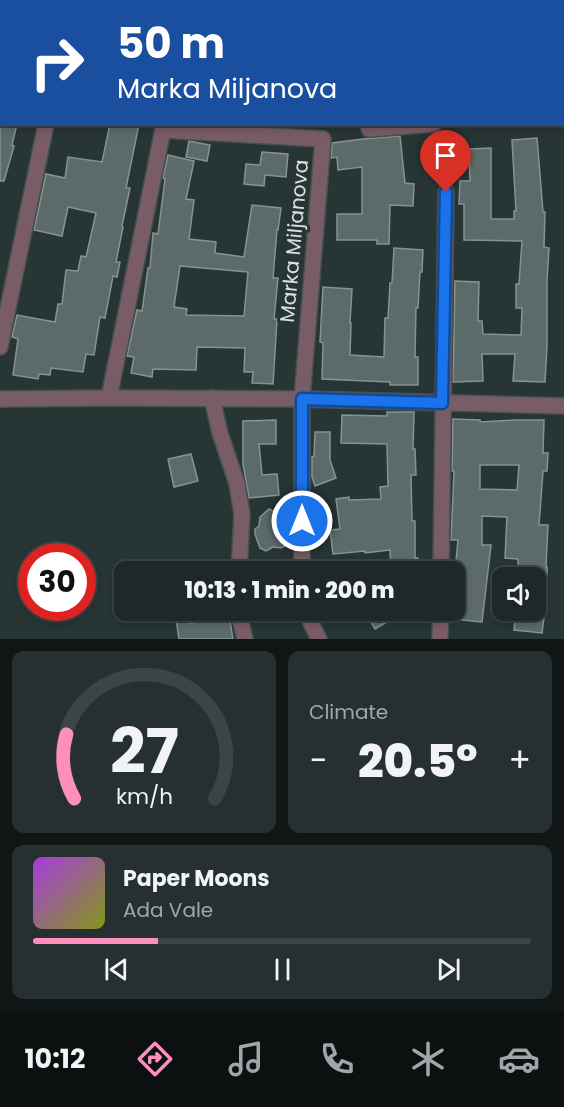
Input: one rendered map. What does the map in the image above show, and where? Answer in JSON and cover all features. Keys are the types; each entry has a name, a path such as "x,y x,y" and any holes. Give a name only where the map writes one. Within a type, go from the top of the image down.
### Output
{"street":[{"path":"0,347 46,126"},
{"path":"369,129 408,126"},
{"name":"Marka Miljanova","path":"109,398 164,127 323,139 302,399 302,561"},
{"path":"441,561 446,192"},
{"path":"212,398 220,433 237,484 242,514 240,561"},
{"path":"0,399 212,398 564,405"},
{"path":"241,621 245,639"},
{"path":"310,621 319,639"},
{"path":"441,621 442,638"}],"building":[{"path":"0,126 17,126 12,145 14,146 4,181 0,181"},
{"path":"110,126 139,126 126,188 130,188 116,262 120,262 117,277 113,276 105,318 100,317 94,355 86,354 83,372 51,368 50,375 39,374 38,379 13,375 18,339 12,337 17,315 55,322 58,304 62,304 66,270 78,271 81,256 86,257 96,213 68,207 62,236 34,230 46,174 65,178 68,157 102,162"},
{"path":"438,135 455,135 455,148 438,149"},
{"path":"400,136 405,183 414,184 413,206 390,205 389,244 377,244 377,240 337,240 337,214 362,214 362,167 338,170 337,157 331,158 332,143"},
{"path":"537,138 543,212 545,212 544,247 549,248 545,382 513,381 515,354 482,354 483,381 453,382 455,281 479,282 478,321 482,321 483,334 521,335 522,308 516,308 516,284 519,284 522,241 464,240 464,204 459,204 460,181 470,181 469,149 491,148 491,219 514,219 514,211 516,211 512,140"},
{"path":"189,141 210,145 207,161 186,157"},
{"path":"262,152 288,154 286,177 265,175 264,186 244,184 246,164 260,165"},
{"path":"168,155 194,161 186,199 194,200 189,239 216,242 215,253 244,257 252,205 281,208 273,278 278,278 274,319 277,319 273,384 252,383 253,372 244,372 245,348 197,347 196,370 153,369 152,377 131,373 134,357 127,356 137,310 142,311 148,268 150,268 153,233 158,234 165,179 163,178","holes":["180,266 248,272 244,316 186,315 187,309 174,307"]},
{"path":"394,248 423,250 418,308 416,308 415,357 418,357 418,385 322,379 323,343 320,342 323,287 352,289 350,355 384,357 385,318 388,318"},
{"path":"387,412 414,412 413,449 415,449 416,475 411,475 412,521 415,521 415,558 418,558 418,561 390,561 390,550 333,554 330,530 340,529 336,499 349,497 349,500 381,499 380,487 388,486 387,444 341,443 342,415 387,416"},
{"path":"453,419 480,420 480,422 544,420 543,453 548,453 547,471 543,471 539,525 548,525 546,567 518,567 518,559 505,558 507,517 482,516 482,545 491,545 482,622 465,620 465,561 456,561 458,540 451,540 454,471 452,471","holes":["480,465 519,465 517,490 480,489"]},
{"path":"276,420 276,444 259,444 262,475 277,474 279,495 249,498 243,464 243,421"},
{"path":"315,432 330,432 330,460 336,478 315,486 312,477 312,457 314,456"},
{"path":"191,454 198,481 174,487 168,459"},
{"path":"269,509 289,518 279,530 286,539 285,546 273,547 266,551 260,548 255,529 259,526 260,517"},
{"path":"546,567 547,567 546,594"},
{"path":"176,621 191,621 191,623 230,621 233,639 179,639"},
{"path":"370,621 388,621 375,629"},
{"path":"515,621 544,621 542,633 514,630"}],"route":[{"path":"302,521 302,399 442,403 446,192"}]}
